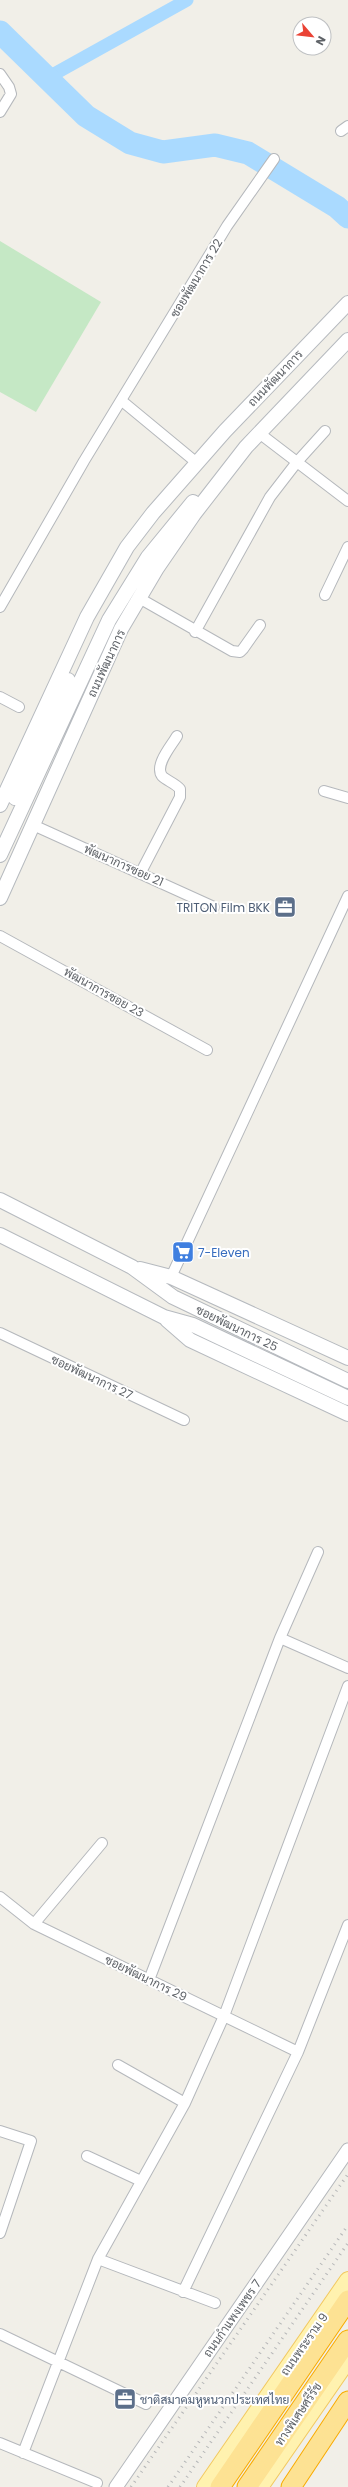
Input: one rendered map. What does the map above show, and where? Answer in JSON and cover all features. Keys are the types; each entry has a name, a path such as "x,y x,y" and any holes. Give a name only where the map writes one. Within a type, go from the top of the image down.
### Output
{"highway":[{"name":"ทางพิเศษศรีรัช","path":"220,2487 348,2300"},
{"name":"ทางพิเศษศรีรัช","path":"247,2487 348,2340"},
{"path":"291,2487 348,2401"}],"main road":[{"name":"ถนนพัฒนาการ","path":"0,805 100,590 136,535 192,468 284,367 348,304"},
{"name":"ถนนพัฒนาการ","path":"0,855 97,644 122,597 165,536 259,433 348,340"},
{"name":"ถนนพัฒนาการ","path":"0,898 105,663 139,598 194,514 246,447"},
{"name":"ถนนพัฒนาการ","path":"0,832 98,615 134,550 192,468"},
{"name":"ซอยพัฒนาการ 25","path":"0,1200 132,1267 173,1297 348,1381"},
{"name":"ซอยพัฒนาการ 25","path":"0,1235 164,1317 193,1325 348,1398"},
{"name":"ซอยพัฒนาการ 25","path":"132,1267 171,1277 348,1358"},
{"name":"ซอยพัฒนาการ 25","path":"164,1317 190,1340 348,1414"},
{"name":"ถนนพระราม 9","path":"205,2487 348,2280"},
{"path":"260,2487 348,2360"}],"street":[{"path":"0,74 9,87 11,94 0,112"},
{"name":"ซอยพัฒนาการ 22","path":"0,607 84,461 122,401 227,226 262,178 273,160"},
{"path":"122,401 192,468"},
{"path":"195,632 266,503 297,462 325,431"},
{"path":"259,433 348,502"},
{"path":"325,595 348,547"},
{"path":"139,598 195,632 232,651 240,652 260,625"},
{"path":"0,697 19,707"},
{"path":"141,872 180,797 180,789 162,776 160,769 161,763 177,736"},
{"path":"324,791 348,798"},
{"name":"พัฒนาการซอย 21","path":"33,825 141,872 214,907"},
{"path":"171,1277 348,896"},
{"name":"พัฒนาการซอย 23","path":"0,936 207,1050"},
{"name":"ซอยพัฒนาการ 27","path":"0,1334 184,1420"},
{"path":"149,1980 280,1638 318,1552"},
{"path":"280,1638 348,1668"},
{"path":"22,2453 98,2259 185,2103 224,2016 348,1686"},
{"path":"34,1924 102,1843"},
{"name":"ซอยพัฒนาการ 29","path":"0,1897 34,1924 298,2052"},
{"path":"183,2292 298,2052 348,1925"},
{"path":"118,2065 185,2103"},
{"path":"0,2131 31,2141 0,2233"},
{"name":"ถนนกำแพงเพชร 7","path":"116,2487 348,2150"},
{"path":"87,2156 141,2181"},
{"path":"98,2259 215,2303"},
{"path":"0,2334 146,2404"},
{"path":"0,2444 97,2483"}],"green space":[{"path":"0,241 101,302 36,412 0,392"}],"waterway":[{"path":"47,78 187,0"},
{"path":"0,32 86,116 130,143 163,152 215,145 248,153 337,207 348,217"}],"railway":[{"path":"131,2487 348,2174"},
{"path":"168,2487 348,2225"},
{"path":"180,2487 348,2243"}],"place":[{"name":"TRITON Film BKK","path":"285,907"},
{"name":"7-Eleven","path":"183,1252"},
{"name":"ชาติสมาคมหูหนวกประเทศไทย","path":"125,2399"}]}
